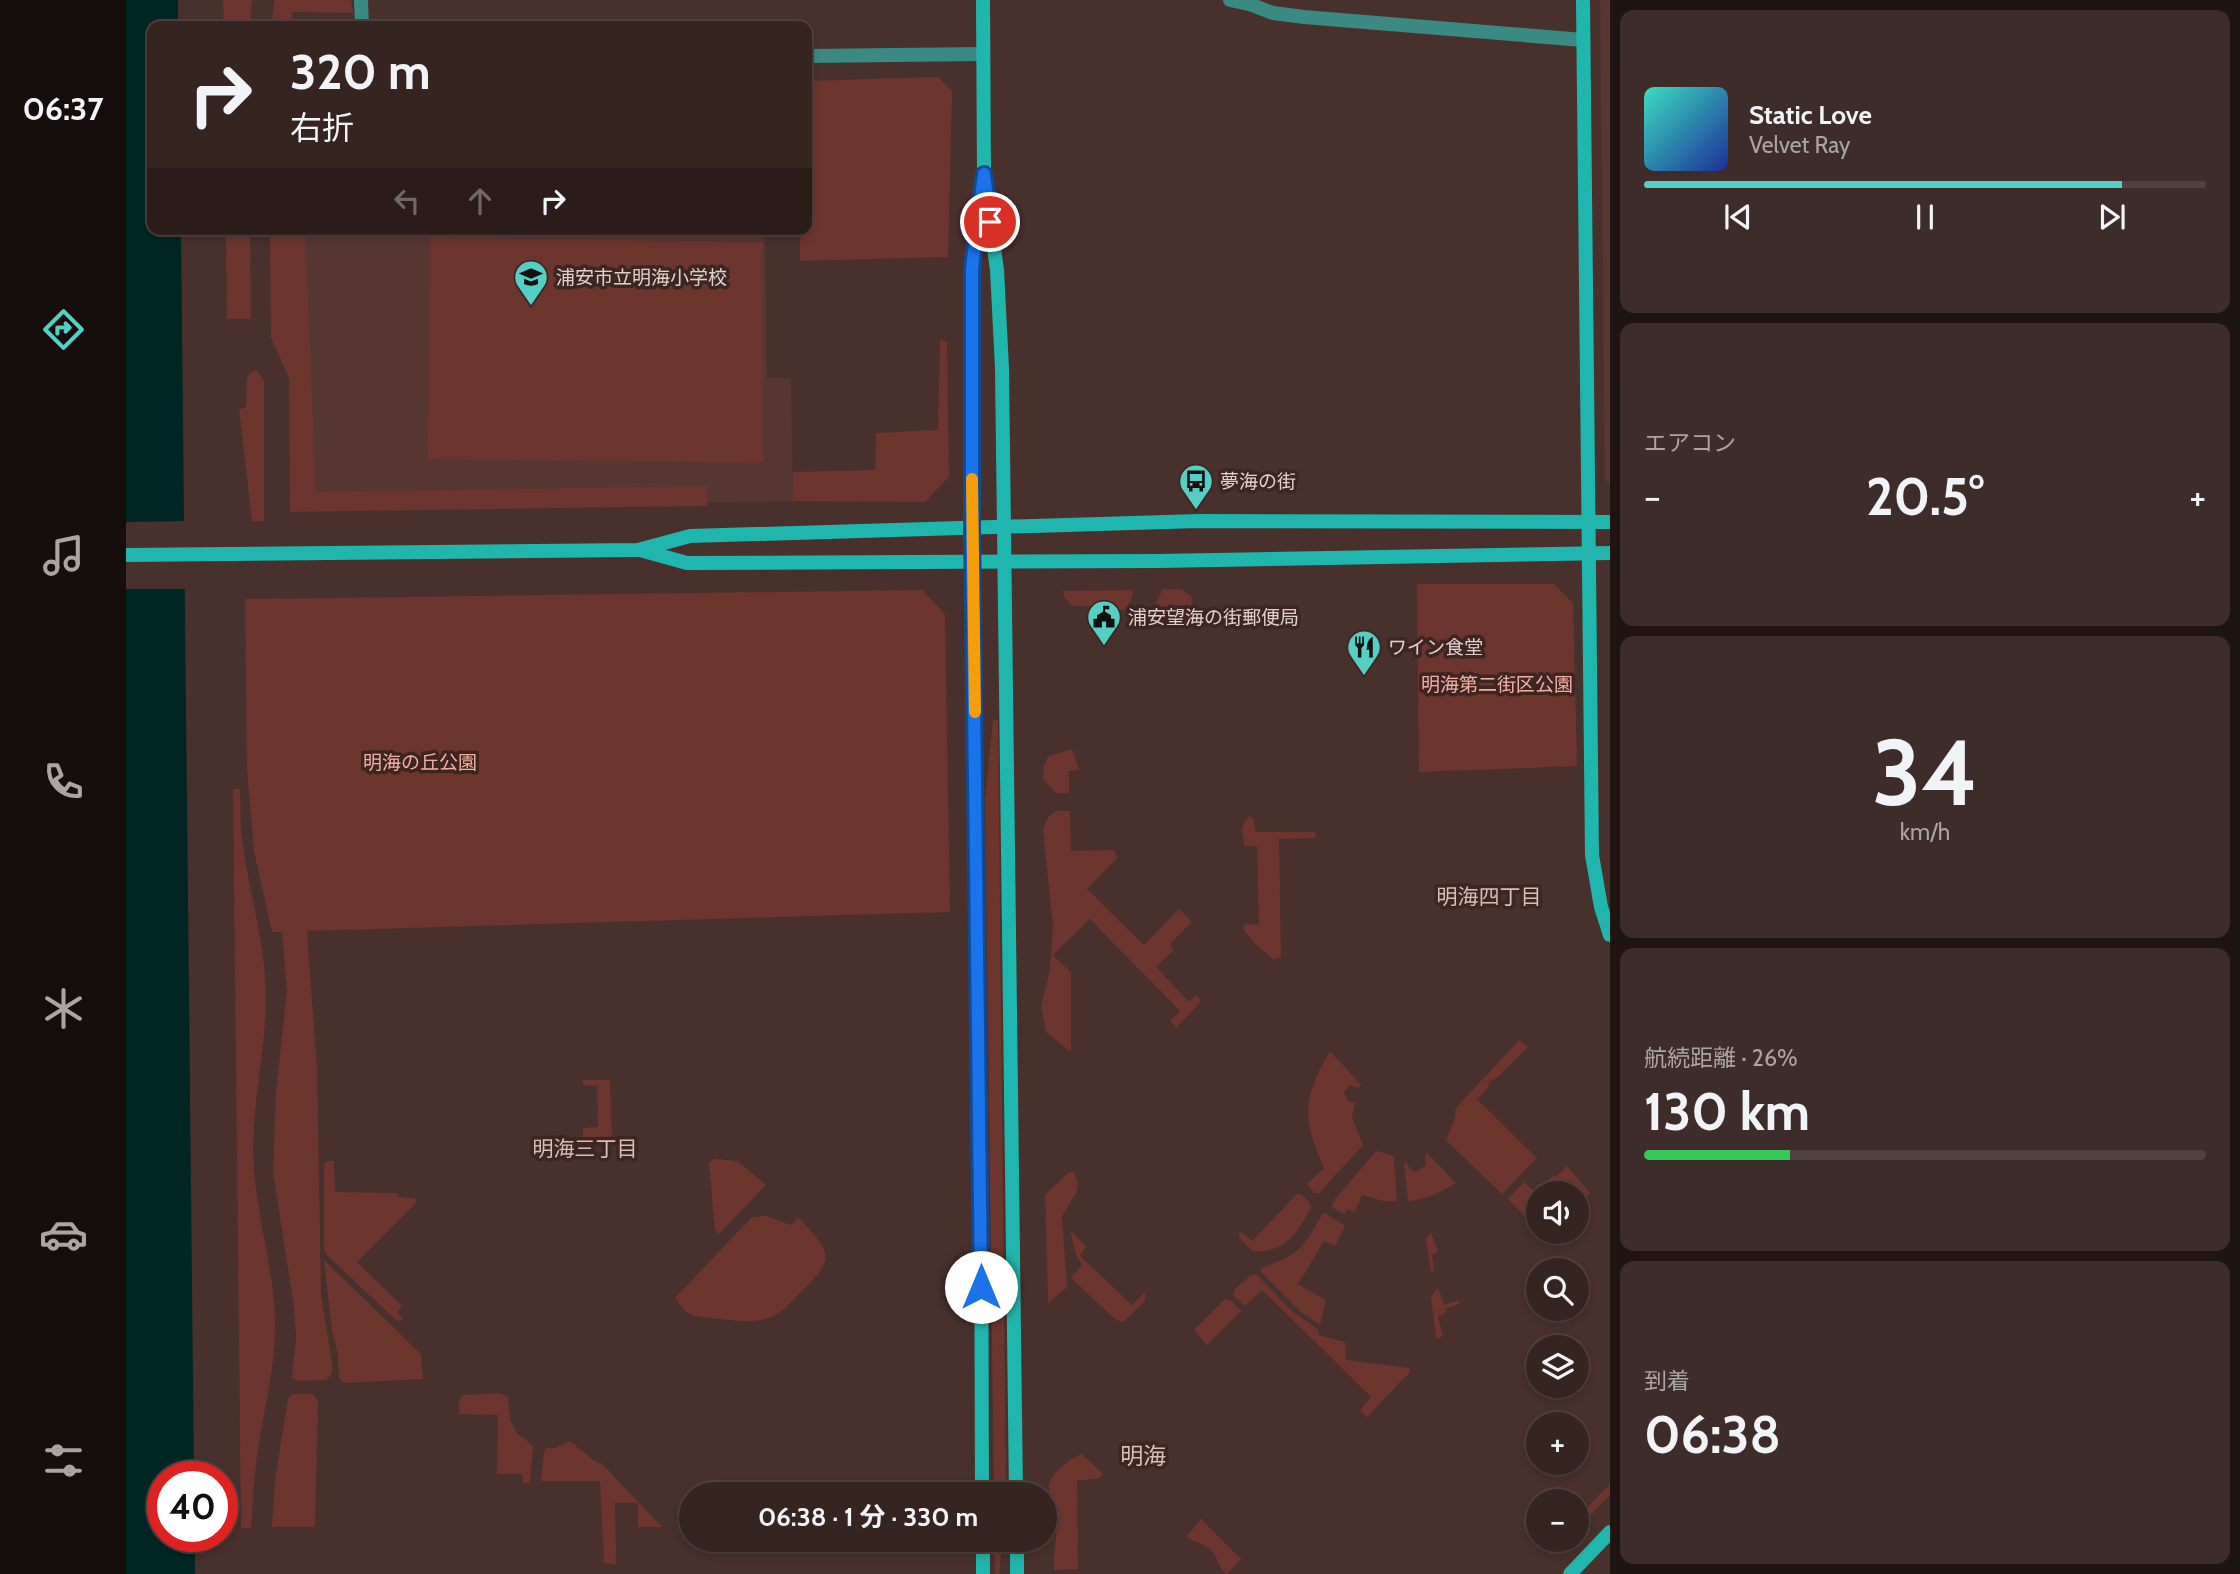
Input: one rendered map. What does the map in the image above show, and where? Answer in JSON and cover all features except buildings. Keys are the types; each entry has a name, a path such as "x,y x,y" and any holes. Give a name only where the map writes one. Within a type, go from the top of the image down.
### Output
{"street":[{"path":"361,0 362,21"},
{"path":"983,0 984,174 997,270 1002,368 1016,1482"},
{"path":"1230,0 1273,13 1304,17 1583,40"},
{"path":"1583,0 1592,855 1601,907 1610,935"},
{"path":"812,56 983,54"},
{"path":"982,1482 981,1157 972,528 972,268 984,174"},
{"path":"126,555 638,550 690,536 1199,521 1610,522"},
{"path":"638,550 687,563 973,563 1610,553"},
{"path":"1570,1574 1610,1532"},
{"path":"983,1552 983,1574"},
{"path":"1017,1552 1017,1574"}],"shaded area":[{"path":"1600,0 1610,0 1610,485 1605,480"},
{"name":"浦安市立明海小学校","path":"294,235 765,236 767,378 791,378 793,501 298,510"}],"green space":[{"path":"223,0 252,0 250,21 224,21"},
{"path":"274,0 351,0 353,13 292,12 292,21 272,21"},
{"path":"938,77 952,91 948,257 800,261 800,235 812,235 812,81"},
{"path":"226,235 250,235 251,319 227,319"},
{"path":"270,235 305,235 316,492 706,486 708,506 290,512 289,378 271,338"},
{"path":"430,237 762,242 763,463 428,459"},
{"path":"940,340 947,342 949,477 925,502 793,501 793,472 875,470 876,433 938,430"},
{"path":"256,370 264,380 264,521 252,521 239,409 246,407 247,377"},
{"name":"明海第二街区公園","path":"1417,584 1554,584 1573,603 1577,766 1419,772"},
{"path":"1162,589 1181,589 1192,597 1191,606 1173,614 1159,614 1156,604"},
{"name":"明海の丘公園","path":"922,590 945,614 950,912 307,931 317,1069 321,1295 332,1373 326,1380 299,1381 292,1378 296,1336 294,1307 273,1172 276,1092 287,991 282,932 272,932 254,851 247,769 245,599"},
{"path":"1132,590 1133,595 1126,610 1103,606 1073,606 1064,597 1063,591"},
{"path":"993,720 998,720 1006,1482 994,1482 985,800"},
{"path":"1072,749 1079,770 1069,771 1069,793 1056,793 1043,779 1044,765 1049,756"},
{"path":"233,789 240,789 243,849 261,940 265,977 265,1020 253,1151 275,1319 272,1368 257,1459 251,1528 241,1528"},
{"path":"1056,811 1070,811 1071,851 1114,850 1117,858 1087,889 1144,945 1179,909 1192,922 1170,944 1174,950 1156,967 1189,1002 1196,995 1200,999 1199,1004 1176,1028 1170,1021 1180,1011 1090,919 1053,955 1071,972 1071,1052 1046,1032 1041,1006 1050,969 1053,926 1043,829 1048,817"},
{"path":"1249,816 1253,818 1256,832 1315,832 1315,838 1279,839 1281,957 1274,960 1253,942 1243,928 1246,924 1259,925 1257,846 1244,846 1242,828"},
{"path":"1519,1040 1528,1047 1498,1077 1489,1082 1488,1088 1477,1099 1537,1158 1502,1194 1446,1140 1456,1108"},
{"path":"1330,1051 1361,1085 1359,1088 1350,1085 1344,1092 1348,1101 1355,1103 1352,1117 1363,1145 1319,1193 1314,1193 1307,1184 1324,1168 1312,1135 1308,1109 1314,1083"},
{"path":"583,1080 610,1080 612,1140 583,1138 583,1128 598,1127 597,1086 583,1085"},
{"path":"1376,1151 1394,1156 1397,1201 1384,1201 1362,1195 1355,1212 1347,1209 1345,1214 1333,1208 1332,1203"},
{"path":"1427,1153 1456,1183 1427,1197 1408,1201 1404,1163 1416,1172 1426,1165"},
{"path":"714,1159 738,1161 766,1185 719,1234 715,1230 709,1163"},
{"path":"334,1161 335,1192 397,1193 398,1197 416,1199 417,1202 357,1262 402,1306 397,1312 403,1318 400,1321 327,1255 324,1249 324,1164"},
{"path":"1567,1166 1580,1181 1547,1181 1553,1175 1556,1177"},
{"path":"1069,1172 1074,1172 1078,1184 1076,1193 1062,1216 1067,1287 1048,1303 1045,1195"},
{"path":"1524,1182 1526,1217 1508,1199"},
{"path":"1297,1194 1301,1194 1310,1203 1311,1208 1295,1233 1274,1249 1252,1251 1239,1237 1239,1232 1252,1241"},
{"path":"1325,1213 1345,1226 1335,1246 1324,1241 1298,1284 1326,1300 1320,1325 1301,1312 1261,1269 1299,1249"},
{"path":"766,1216 791,1225 798,1217 818,1240 825,1256 824,1264 811,1282 781,1311 761,1320 742,1321 694,1316 685,1311 675,1298 752,1217"},
{"path":"1070,1230 1086,1246 1080,1256 1132,1305 1145,1292 1145,1301 1123,1322 1116,1320 1071,1278 1082,1265 1076,1255"},
{"path":"1431,1232 1438,1252 1432,1255 1434,1271 1431,1271 1426,1239"},
{"path":"324,1260 421,1354 423,1379 344,1383 339,1378"},
{"path":"1256,1274 1293,1312 1319,1330 1318,1335 1345,1342 1346,1360 1409,1368 1410,1372 1367,1417 1360,1410 1371,1397 1262,1290 1245,1306 1234,1296 1234,1290 1251,1275"},
{"path":"1438,1288 1444,1305 1459,1300 1460,1303 1445,1309 1446,1312 1438,1317 1443,1336 1436,1339 1431,1297"},
{"path":"1225,1299 1230,1300 1241,1311 1207,1345 1195,1329"},
{"path":"500,1393 508,1398 510,1420 517,1433 533,1446 530,1483 523,1483 522,1474 497,1474 498,1415 459,1414 459,1401 463,1395"},
{"path":"292,1394 313,1394 318,1401 315,1527 272,1527 275,1479 288,1399"},
{"path":"570,1441 597,1463 601,1463 662,1527 638,1527 638,1503 615,1503 616,1564 604,1563 600,1481 541,1481 544,1452 547,1448 555,1448"},
{"path":"1082,1454 1103,1474 1098,1479 1077,1480 1078,1569 1054,1570 1054,1552 1057,1552 1057,1482 1050,1482 1060,1469"},
{"path":"1610,1484 1610,1495 1589,1516 1589,1506"},
{"path":"1201,1519 1241,1559 1227,1574 1211,1550 1187,1536"},
{"path":"994,1552 1002,1552 999,1574 995,1574"}],"water":[{"path":"126,0 178,0 178,21 147,21 147,235 181,235 194,1461 147,1461 147,1552 195,1552 195,1574 126,1574"}],"pier":[{"path":"189,521 190,589 126,589 126,522"}],"slow traffic":[{"path":"972,479 975,712"}],"place":[{"name":"浦安市立明海小学校","path":"531,307"},
{"name":"夢海の街","path":"1196,511"},
{"name":"浦安望海の街郵便局","path":"1104,647"},
{"name":"ワイン食堂","path":"1364,677"}],"district":[{"name":"明海四丁目","path":"1489,897"},
{"name":"明海三丁目","path":"585,1149"},
{"name":"明海","path":"1143,1456"}],"route":[{"path":"981,1287 972,528 972,268 984,174 990,222"}]}
